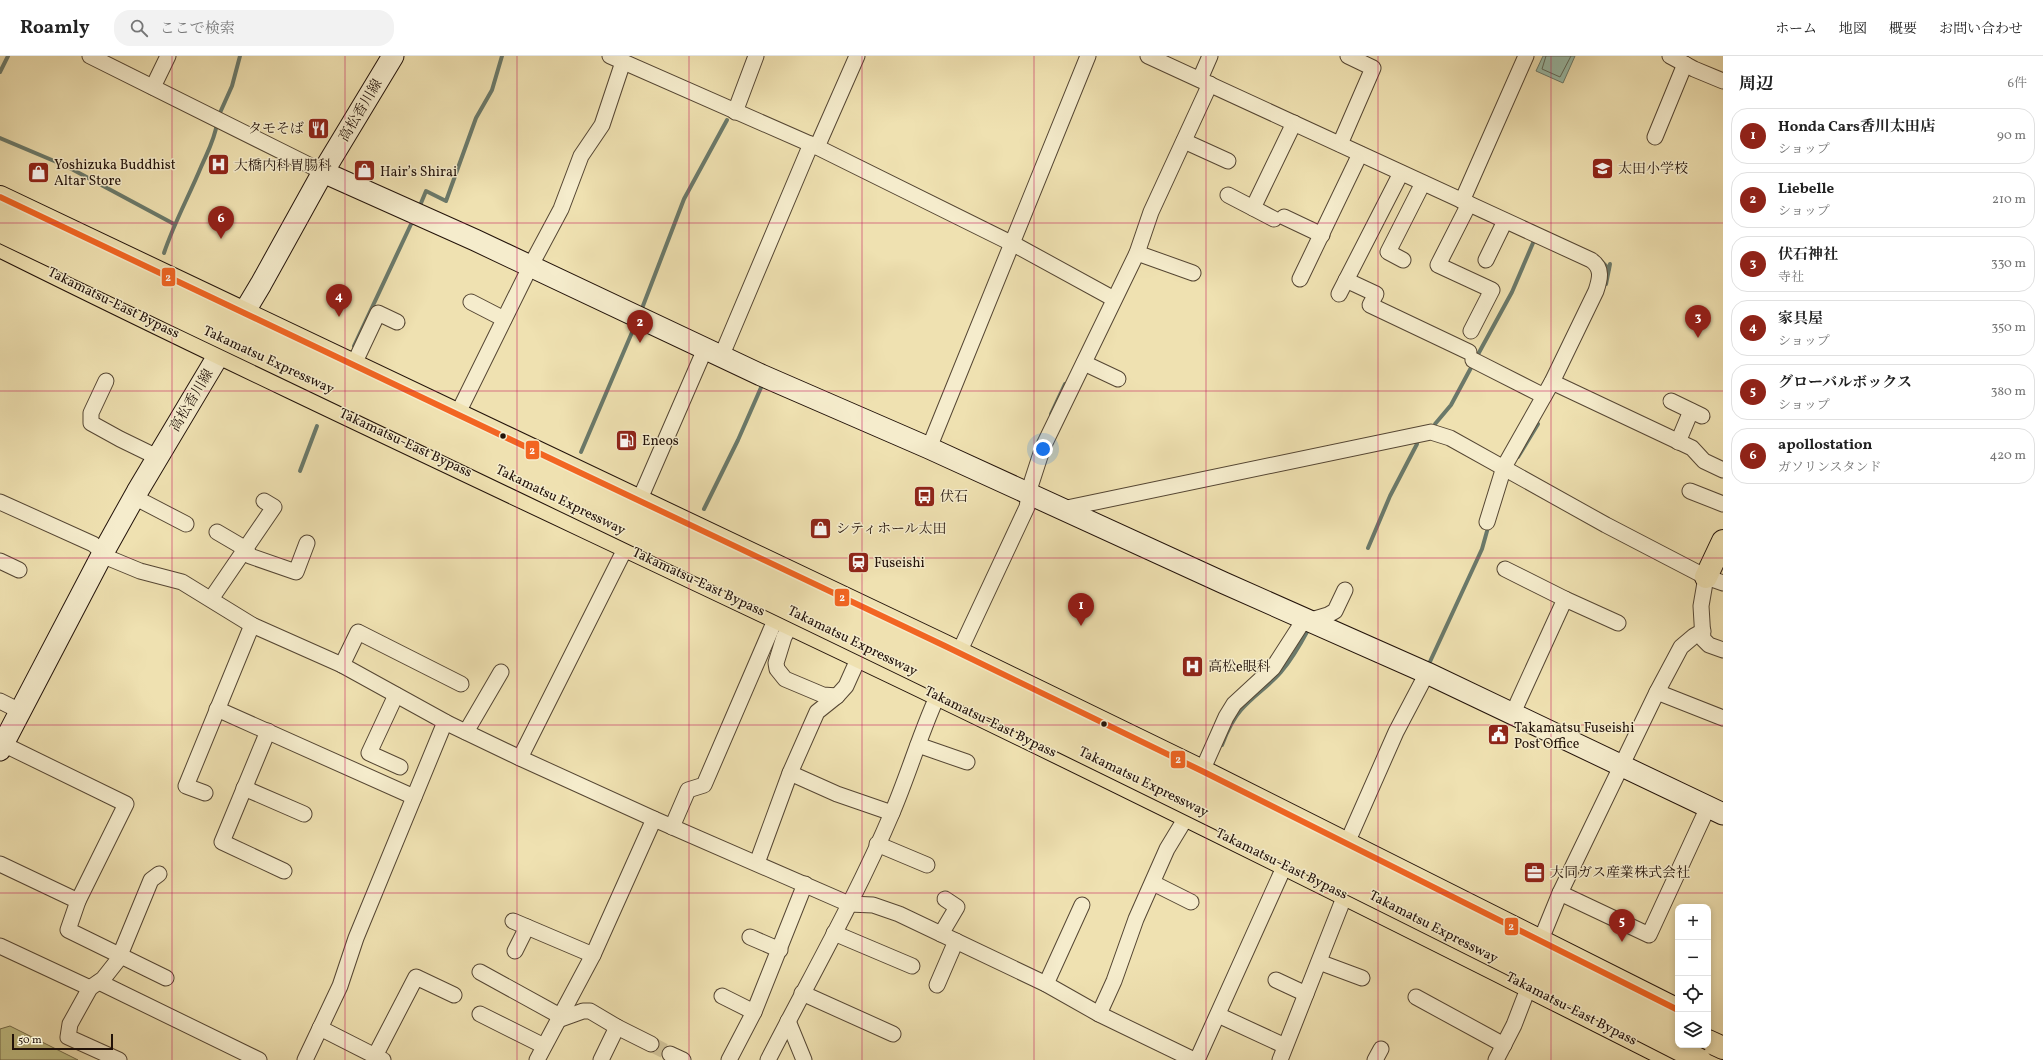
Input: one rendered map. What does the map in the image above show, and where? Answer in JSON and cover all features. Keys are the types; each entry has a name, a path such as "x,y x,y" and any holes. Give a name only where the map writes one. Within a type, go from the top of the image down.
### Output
{"main road":[{"path":"0,197 959,653 1202,771 1675,1009"},
{"name":"Takamatsu Expressway","path":"0,211 555,474 1058,716 1373,871 1675,1023"},
{"name":"Takamatsu Expressway","path":"0,231 1070,745 1370,893 1700,1060"},
{"name":"Takamatsu-East Bypass","path":"0,246 219,354 859,657 1187,816 1675,1060"},
{"path":"1714,580 1723,541"},
{"path":"1711,1026 1723,1032"},
{"path":"1711,1042 1723,1048"}],"street":[{"path":"90,56 323,172 476,240 530,268 713,353 929,448 1308,621 1427,673 1512,715 1715,810 1649,935 1560,893"},
{"path":"153,87 168,56"},
{"name":"高松香川線","path":"1,747 103,552 134,497 244,313 323,172 393,56"},
{"path":"735,112 756,56"},
{"path":"639,501 713,353 857,56"},
{"path":"929,448 1088,56"},
{"path":"1148,56 1591,260 1599,267 1600,276 1596,291 1552,382 1504,467 1487,522"},
{"path":"768,1060 849,904 892,813 932,707 959,653 1027,507 1031,484 1043,447 1137,253 1151,212 1184,141 1205,82 1210,56"},
{"path":"1340,144 1373,68 1348,56"},
{"path":"1472,331 1492,290 1438,265 1466,202 1526,56"},
{"path":"1670,56 1723,82"},
{"path":"457,415 566,198 581,156 602,125 616,59 814,146 1012,244 1114,299"},
{"path":"1655,137 1685,64"},
{"path":"1253,208 1294,123"},
{"path":"1184,141 1228,161"},
{"path":"1300,279 1360,154"},
{"path":"1339,294 1401,173"},
{"path":"1403,260 1388,252 1422,183"},
{"path":"1228,195 1253,208 1322,235"},
{"path":"1486,260 1505,220"},
{"path":"1137,253 1192,273"},
{"path":"1346,280 1376,294 1370,305 1471,356 1544,396"},
{"path":"471,302 504,319"},
{"path":"353,366 378,313 397,322"},
{"path":"1084,363 1118,379"},
{"path":"106,381 91,413 91,423 157,457"},
{"path":"1552,382 1692,448 1704,461 1723,470"},
{"path":"1671,402 1697,414 1678,442"},
{"path":"1062,509 1431,432 1450,438 1606,525 1714,580 1701,606 1703,631 1706,642 1723,650"},
{"path":"1690,491 1723,504"},
{"path":"134,497 186,524"},
{"path":"211,599 274,507 264,501"},
{"path":"0,502 93,544 111,558 140,571 182,582 252,625 342,665 445,722 520,758 672,827 849,904 873,905 899,914 1046,984 1099,1014 1195,1060 1218,1015 1285,865"},
{"path":"217,532 246,549 250,556 296,572 307,543"},
{"path":"520,758 546,709 626,547"},
{"path":"0,561 19,570"},
{"path":"1504,570 1618,623"},
{"path":"1202,771 1230,710 1273,668 1300,626 1308,621 1328,615 1334,611 1345,590"},
{"path":"1512,715 1565,599"},
{"path":"783,621 784,638 776,663 781,674 785,679 823,695 837,696"},
{"path":"672,827 688,790 704,785 783,621"},
{"path":"205,793 186,786 252,625"},
{"path":"1540,942 1560,893 1657,692 1681,647 1694,636 1703,631"},
{"path":"342,665 358,632 461,684"},
{"path":"757,863 790,773 817,712 837,696 846,686 859,657"},
{"path":"466,732 501,672"},
{"path":"1347,843 1396,732 1427,673"},
{"path":"1657,692 1723,718"},
{"path":"396,695 369,754 400,767"},
{"path":"0,701 20,711"},
{"path":"217,709 414,797"},
{"path":"305,1060 340,986 356,938 445,722"},
{"path":"268,731 222,842 284,871"},
{"path":"918,745 967,762"},
{"path":"1,747 126,804 78,901 68,930 166,978"},
{"path":"790,773 837,794 892,813"},
{"path":"244,788 304,814"},
{"path":"1099,1014 1114,981 1136,919 1167,849 1187,816"},
{"path":"537,1060 593,955 654,819"},
{"path":"877,844 927,865"},
{"path":"0,864 78,901"},
{"path":"119,1060 68,1037 70,1024 94,985 103,979 120,956 151,880 159,874"},
{"path":"1153,883 1190,902"},
{"path":"729,1060 754,1012 806,884"},
{"path":"1280,1060 1345,895"},
{"path":"941,934 957,907 944,899"},
{"path":"1046,984 1082,905"},
{"path":"513,921 593,955"},
{"path":"515,951 527,926"},
{"path":"834,933 904,968"},
{"path":"750,937 780,950"},
{"path":"937,985 956,941"},
{"path":"0,946 94,985 259,1060"},
{"path":"1319,962 1362,978"},
{"path":"480,972 559,1018 583,1011 590,1011 617,1027 651,1044"},
{"path":"320,1028 379,1058 416,978 454,995"},
{"path":"1276,980 1306,994"},
{"path":"1496,1060 1514,1025 1529,986"},
{"path":"802,993 893,1034"},
{"path":"722,996 754,1012"},
{"path":"1416,997 1504,1045"},
{"path":"480,1014 544,1046"},
{"path":"1218,1015 1285,1046"},
{"path":"788,1021 804,1060"},
{"path":"601,1060 617,1027"}],"shaded area":[{"path":"10,1026 78,1060 0,1060 0,1029"}],"water":[{"path":"1543,56 1575,56 1563,83 1536,71"}],"waterway":[{"path":"0,72 8,56"},
{"path":"219,115 232,86 240,56"},
{"path":"419,208 426,191 446,201 476,118 492,90 502,56"},
{"path":"641,311 684,199 727,120"},
{"path":"164,253 210,146 217,123"},
{"path":"0,138 66,166 174,224"},
{"path":"354,346 413,220"},
{"path":"1476,358 1512,292 1533,243"},
{"path":"1601,261 1609,269"},
{"path":"1606,284 1610,264"},
{"path":"581,452 636,323"},
{"path":"1435,424 1451,405 1473,364"},
{"path":"704,509 738,440 763,383"},
{"path":"1051,414 1065,384"},
{"path":"1518,457 1538,424"},
{"path":"300,471 317,426"},
{"path":"1368,548 1390,496 1417,444"},
{"path":"1428,666 1482,549 1489,524"},
{"path":"1222,745 1230,726 1238,714 1281,672 1296,652 1308,630 1310,631"}],"tunnel":[{"path":"651,1044 670,1054"}],"transit line":[{"name":"2","path":"0,197 945,646 1202,771 1675,1008"}],"place":[{"name":"タモそば","path":"319,128"},
{"name":"大橋内科胃腸科","path":"218,165"},
{"name":"太田小学校","path":"1602,168"},
{"name":"Hair’s Shirai","path":"364,171"},
{"name":"Yoshizuka Buddhist Altar Store","path":"38,172"},
{"name":"apollostation","path":"221,239"},
{"name":"家具屋","path":"339,317"},
{"name":"伏石神社","path":"1698,338"},
{"name":"Liebelle","path":"640,343"},
{"name":"Eneos","path":"626,440"},
{"name":"伏石","path":"924,496"},
{"name":"シティホール太田","path":"820,528"},
{"name":"Fuseishi","path":"858,562"},
{"name":"Honda Cars香川太田店","path":"1081,626"},
{"name":"高松e眼科","path":"1192,666"},
{"name":"Takamatsu Fuseishi Post Office","path":"1498,735"},
{"name":"大同ガス産業株式会社","path":"1534,872"},
{"name":"グローバルボックス","path":"1622,942"}]}
